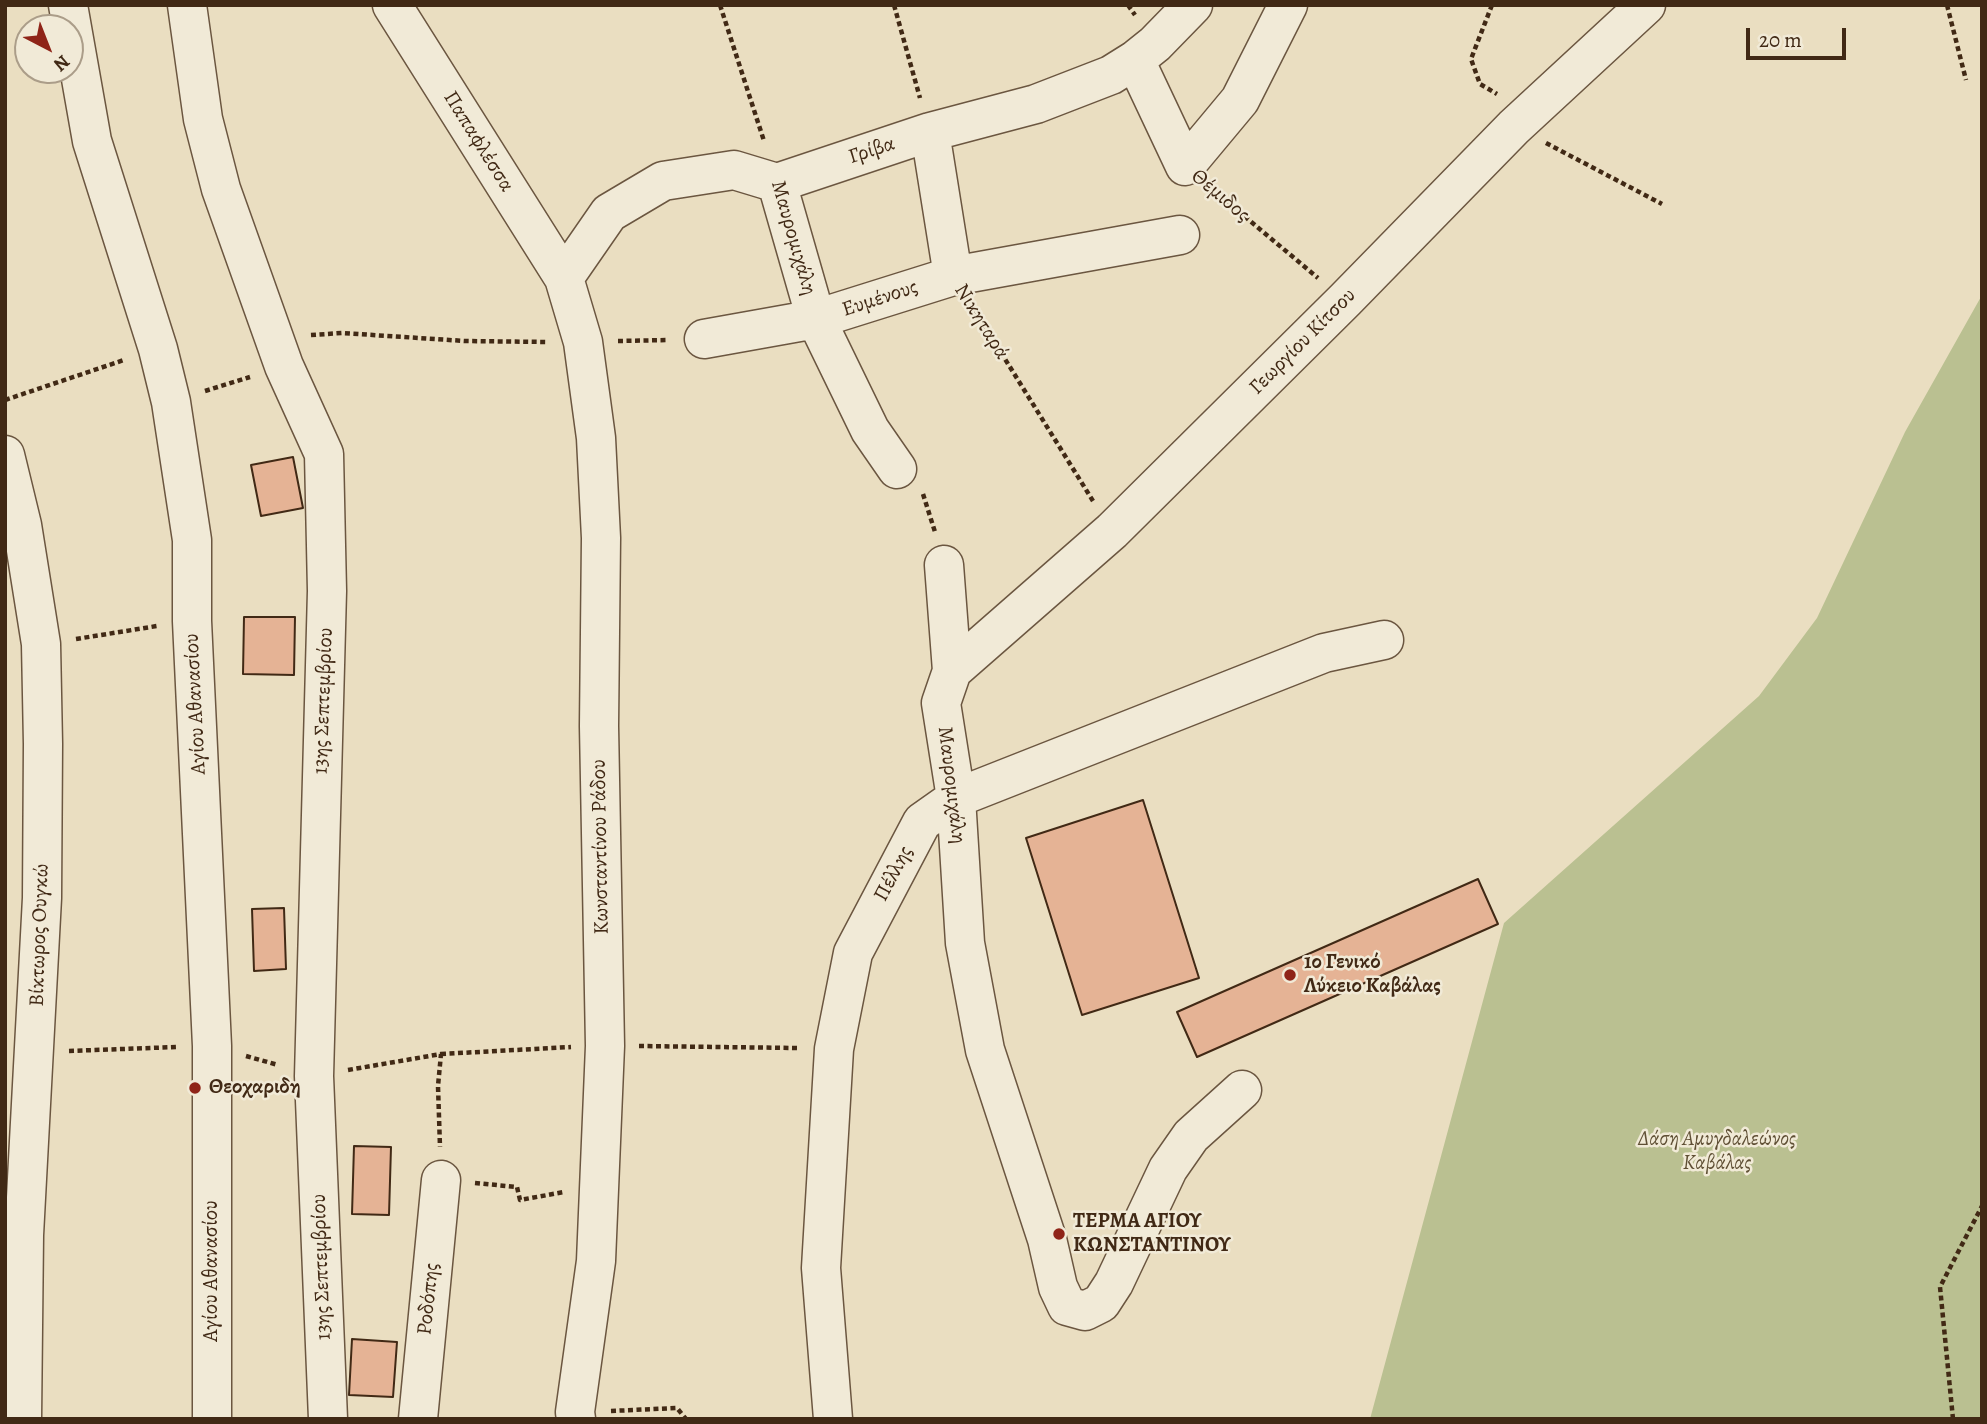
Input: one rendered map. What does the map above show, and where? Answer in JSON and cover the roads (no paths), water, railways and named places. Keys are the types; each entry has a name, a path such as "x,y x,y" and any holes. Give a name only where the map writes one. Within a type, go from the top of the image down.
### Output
{"street":[{"name":"Αγίου Αθανασίου","path":"68,5 92,141 159,348 171,402 192,540 192,621 212,1046 212,1419"},
{"name":"13ης Σεπτεμβρίου","path":"187,5 203,119 218,178 280,356 324,454 327,591 314,1076 328,1419"},
{"name":"Παπαφλέσσα","path":"393,5 564,278"},
{"name":"Γρίβα","path":"777,183 930,132 1036,104 1111,75 1156,44 1193,5"},
{"name":"Θέμιδος","path":"1135,61 1185,166 1240,100 1288,5"},
{"name":"Γεωργίου Κίτσου","path":"952,671 1112,531 1345,300 1521,120 1646,5"},
{"name":"Νικηταρά","path":"930,132 953,276"},
{"path":"564,278 609,213 663,181 734,170 777,183"},
{"name":"Μαυρομιχάλη","path":"777,183 817,319 870,430 897,469"},
{"name":"Ευμένους","path":"704,339 817,319 953,276 1180,235"},
{"name":"Κωνσταντίνου Ράδου","path":"564,278 583,342 596,438 601,538 598,726 605,1046 596,1261 575,1416"},
{"name":"Βίκτωρος Ουγκώ","path":"5,455 22,525 41,644 43,744 42,898 24,1236 22,1419"},
{"name":"Μαυρομιχάλη","path":"944,565 952,671 940,703 956,798 965,943 985,1050 1047,1239 1058,1287 1067,1306 1085,1311 1101,1303 1114,1283 1168,1169 1191,1136 1242,1090"},
{"name":"Πέλλης","path":"833,1419 821,1268 834,1049 853,953 922,822 956,798 1324,653 1384,640"},
{"name":"Ροδόπης","path":"418,1419 441,1180"}],"place":[{"name":"1ο Γενικό Λύκειο Καβάλας","path":"1290,975"},
{"name":"Θεοχαριδη","path":"195,1088"},
{"name":"ΤΕΡΜΑ ΑΓΙΟΥ ΚΩΝΣΤΑΝΤΙΝΟΥ","path":"1059,1234"}],"park label":[{"name":"Δάση Αμυγδαλεώνος Καβάλας","path":"1717,1152"}]}
